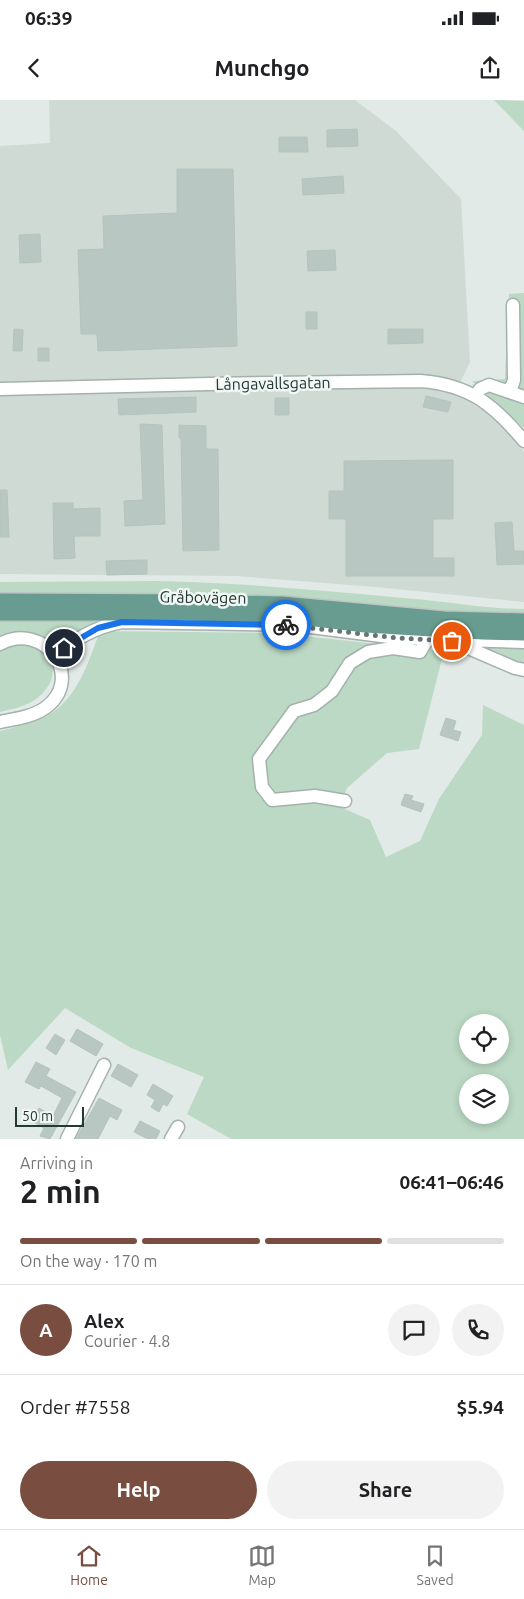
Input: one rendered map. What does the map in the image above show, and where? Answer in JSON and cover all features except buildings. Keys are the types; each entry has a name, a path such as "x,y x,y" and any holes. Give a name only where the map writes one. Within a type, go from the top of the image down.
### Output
{"main road":[{"name":"Gråbovägen","path":"0,601 282,604 444,619 524,621"},
{"name":"Gråbovägen","path":"0,613 186,613 299,617 365,625 524,633"}],"street":[{"path":"506,391 512,386 514,380 513,305"},
{"name":"Långavallsgatan","path":"0,389 421,381 444,383 476,395 513,428 524,441"},
{"path":"476,395 480,388 489,384 524,397"},
{"path":"54,655 88,632 105,625 122,622 230,622 295,625 397,638 465,642 524,642"},
{"path":"0,644 16,639 39,641 54,655 59,663 62,676 59,690 46,707 36,713 0,722"},
{"path":"345,801 315,796 272,800 262,787 259,759 294,711 314,705 332,691 350,663 368,652 393,648 420,652 427,640"},
{"path":"465,642 466,647 524,670"},
{"path":"67,1139 104,1065"},
{"path":"171,1139 178,1126"}],"shaded area":[{"path":"49,100 355,100 396,131 461,199 470,362 455,393 487,413 511,435 524,452 524,602 376,587 236,576 0,574 0,146 50,143"}],"green space":[{"path":"494,100 524,101 524,131"},
{"path":"524,293 524,428 472,381 505,379 509,294"},
{"path":"158,581 286,588 428,600 496,608 524,609 524,615 0,596 0,582"},
{"path":"0,619 104,619 88,626 70,640 55,644 30,634 0,637"},
{"path":"100,631 274,633 444,651 419,749 387,753 347,788 340,807 370,820 386,857 420,841 439,799 482,735 483,705 524,725 524,1139 231,1139 187,1114 204,1077 131,1048 65,1008 8,1070 0,1035 0,731 37,720 58,708 75,689 87,666"},
{"path":"22,644 43,653 49,660 52,676 49,685 43,693 33,701 0,712 0,649"},
{"path":"524,645 524,667 473,647"}],"way so far":[{"path":"286,625 397,638 452,641"}],"route":[{"path":"64,648 88,632 105,625 122,622 230,622 286,625"}]}
